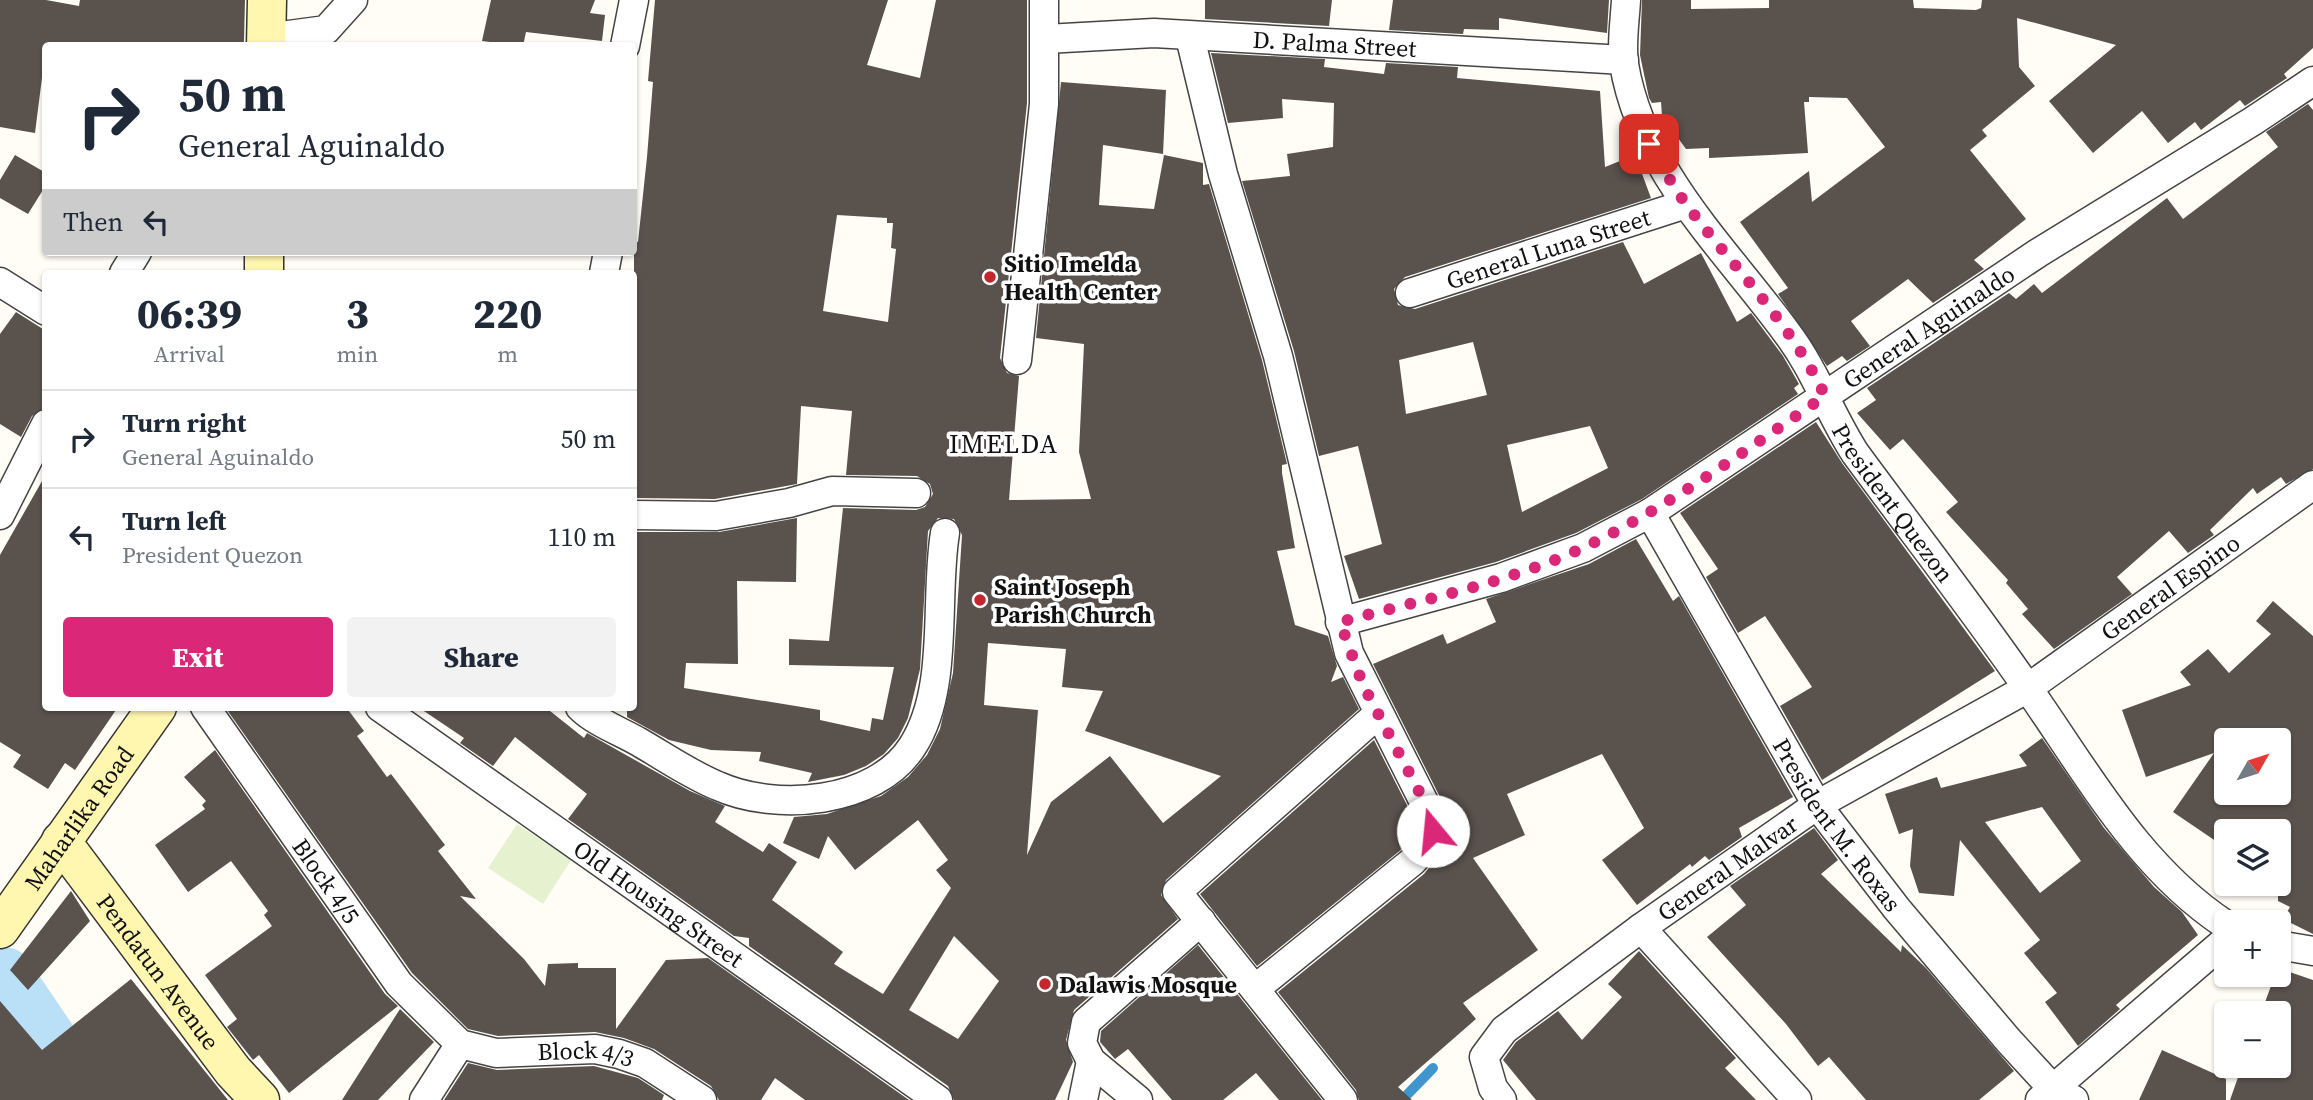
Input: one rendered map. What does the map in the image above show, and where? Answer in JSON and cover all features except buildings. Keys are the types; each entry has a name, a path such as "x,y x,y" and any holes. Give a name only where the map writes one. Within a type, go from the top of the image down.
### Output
{"street":[{"path":"267,0 266,42 326,30 353,0"},
{"path":"626,42 634,0"},
{"path":"1017,360 1044,104 1044,0"},
{"name":"President Quezon","path":"1626,0 1624,61 1633,104 1649,144 1686,204 1788,333 1812,368 1855,453 2028,688 2134,842 2172,884 2214,916"},
{"name":"D. Palma Street","path":"1046,39 1129,33 1624,61"},
{"path":"1190,37 1223,174 1278,356 1349,653 1430,814 1433,831 1427,847 1255,989"},
{"name":"General Aguinaldo","path":"1340,622 1502,578 1583,548 1650,513 2038,253 2313,81"},
{"name":"General Luna Street","path":"1410,293 1686,204"},
{"path":"0,282 42,308"},
{"path":"0,515 42,432"},
{"name":"General Espino","path":"2028,688 2313,485"},
{"path":"637,515 716,516 789,503 832,491 916,493"},
{"name":"President M. Roxas","path":"1650,513 1817,805 1897,909 2055,1096"},
{"path":"587,711 719,787 778,799 823,798 858,790 894,769 913,746 927,713 936,671 945,533"},
{"name":"General Malvar","path":"1502,1100 1490,1081 1484,1057 1504,1030 1641,928 1817,805 2028,688"},
{"name":"Maharlika Road","path":"0,929 154,711"},
{"name":"Block 4/5","path":"208,711 399,984 460,1044"},
{"name":"Old Housing Street","path":"386,711 938,1100"},
{"path":"1343,1100 1177,892 1378,714"},
{"name":"Pendatun Avenue","path":"61,841 233,1071 260,1100"},
{"path":"1138,1100 1091,1061 1082,1044 1086,1022 1201,921"},
{"path":"1641,928 1797,1100"},
{"path":"2291,947 2313,951"},
{"path":"2055,1096 2214,951"},
{"path":"424,1100 460,1044"},
{"name":"Block 4/3","path":"460,1044 496,1053 595,1049 619,1054 645,1063 702,1100"},
{"path":"1083,1100 1091,1061"}],"green space":[{"path":"517,824 571,860 543,904 488,868"}],"waterway":[{"path":"4,977 87,1100"},
{"path":"1402,1100 1433,1068"}],"place":[{"name":"Sitio Imelda Health Center","path":"990,277"},
{"name":"Saint Joseph Parish Church","path":"980,600"},
{"name":"Dalawis Mosque","path":"1045,984"}],"district":[{"name":"IMELDA","path":"1004,444"}],"route":[{"path":"1433,831 1430,814 1422,797 1363,685 1349,653 1340,622 1502,578 1583,548 1650,513 1825,396 1812,368 1788,333 1686,204 1649,144"}]}
